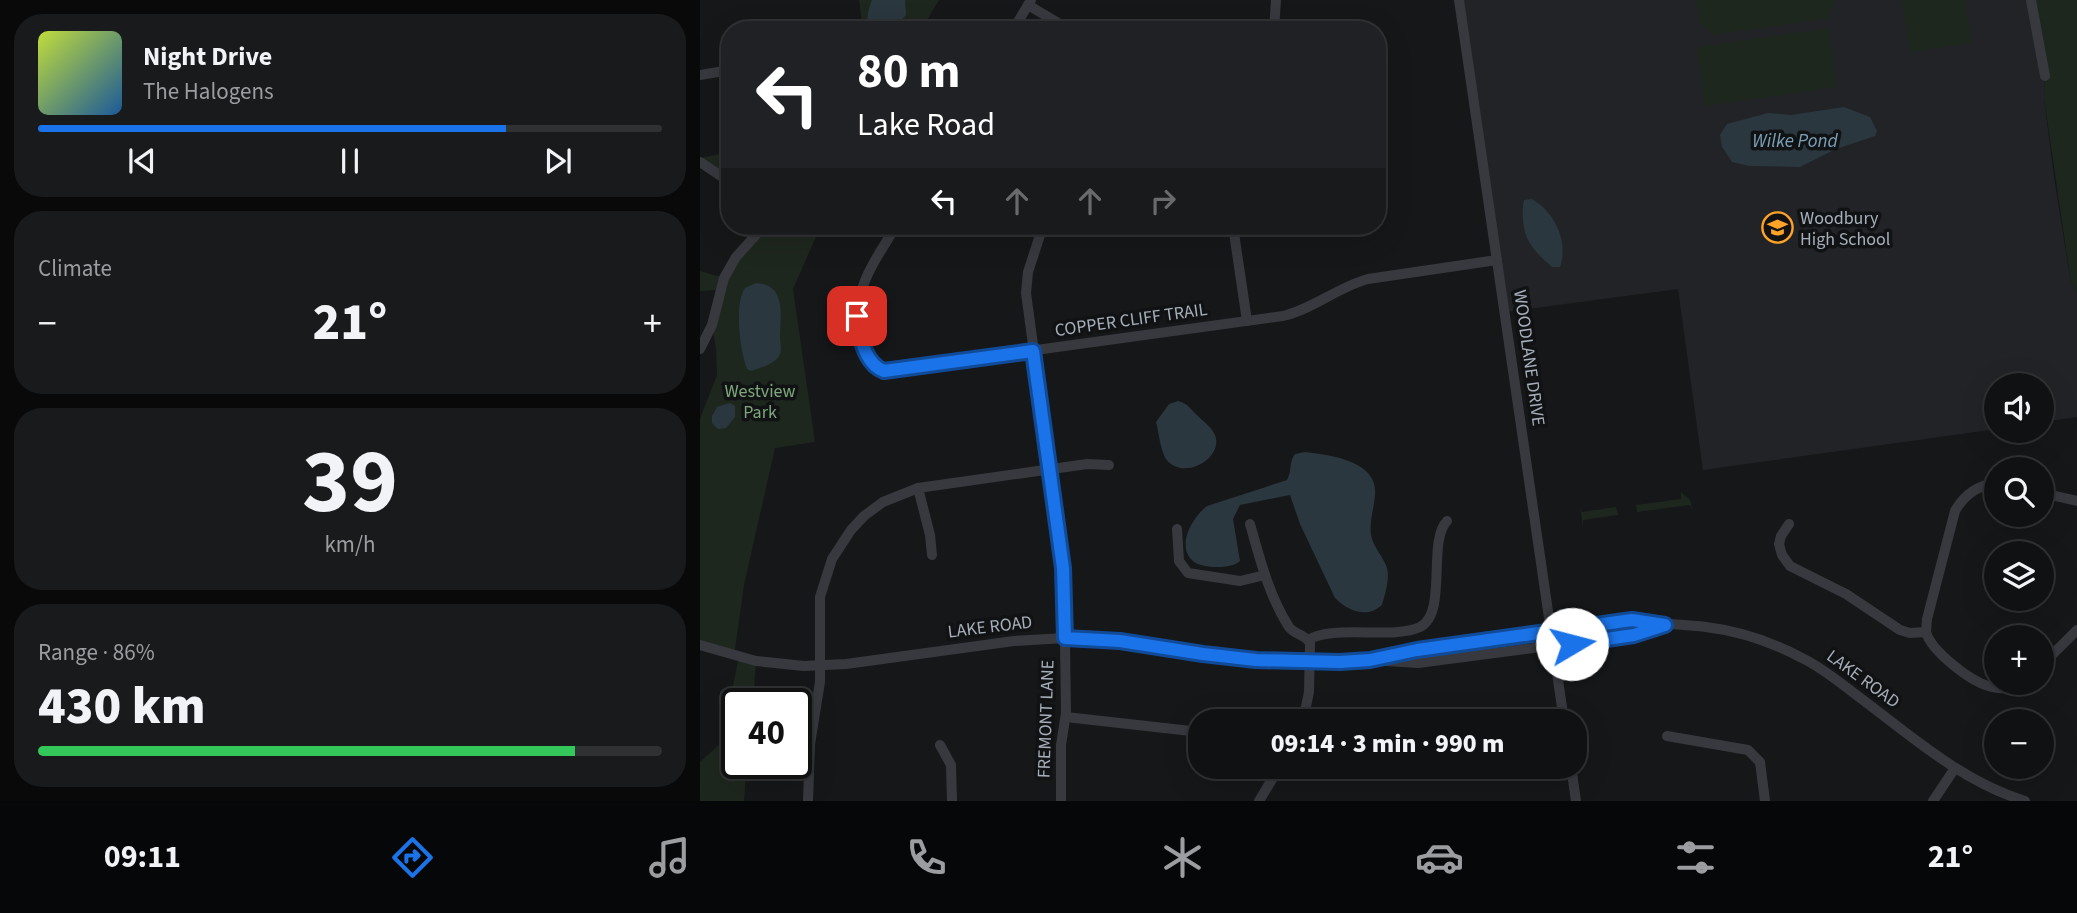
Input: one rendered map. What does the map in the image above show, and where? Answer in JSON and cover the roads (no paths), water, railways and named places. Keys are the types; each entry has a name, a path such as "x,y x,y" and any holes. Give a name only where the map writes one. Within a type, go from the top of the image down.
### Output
{"street":[{"path":"1275,21 1276,0"},
{"name":"WOODLANE DRIVE","path":"1459,0 1562,709"},
{"path":"2031,0 2045,76"},
{"path":"1018,21 1029,2 1057,21"},
{"path":"700,75 721,72"},
{"path":"700,162 721,176"},
{"path":"700,349 712,325 724,278 736,257 756,235"},
{"name":"COPPER CLIFF TRAIL","path":"891,235 864,281 858,302 859,329 869,359 884,371 1298,312 1350,285 1368,279 1497,260"},
{"name":"FREMONT LANE","path":"1040,235 1026,283 1063,568 1066,717 1061,745 1061,801"},
{"path":"1234,235 1247,321"},
{"path":"808,801 810,744 819,694 820,597 835,551 854,526 873,509 918,488 1089,464 1110,465"},
{"path":"1984,485 1972,491 1955,511 1926,632 1930,644 1938,653 1984,684"},
{"path":"918,488 930,535 932,555"},
{"path":"2054,496 2077,501"},
{"path":"1250,524 1265,575 1290,628 1308,639 1323,634 1410,629 1424,624 1435,594 1438,537 1447,521"},
{"path":"1789,524 1779,544 1783,558 1790,566 1839,590 1902,631 1926,632"},
{"path":"1177,529 1179,561 1188,573 1240,581 1265,575"},
{"name":"LAKE ROAD","path":"1370,660 1417,650 1632,620 1713,628 1752,637 1787,650 1819,667 1955,768 2025,801"},
{"name":"LAKE ROAD","path":"700,645 756,661 820,666 1023,640 1065,638 1120,641 1229,657 1310,662 1370,660 1418,663 1634,635 1665,625"},
{"path":"2054,655 2075,636"},
{"path":"1305,709 1310,662 1308,639"},
{"path":"1066,717 1188,731"},
{"path":"1667,736 1748,750 1760,762 1765,801"},
{"path":"940,745 951,765 952,801"},
{"path":"1933,801 1955,768"},
{"path":"1259,801 1272,779"},
{"path":"1573,779 1576,801"}],"water":[{"path":"872,0 905,0 906,15 901,21 868,21"},
{"name":"Wilke Pond","path":"1844,107 1870,117 1877,131 1875,136 1836,149 1800,167 1749,166 1732,162 1722,147 1720,135 1727,124 1768,113 1791,115"},
{"path":"1532,199 1547,211 1558,228 1563,248 1560,267 1552,267 1537,253 1525,233 1523,204 1524,200"},
{"path":"756,283 773,289 780,303 781,350 775,360 751,371 747,369 742,351 739,316 745,288"},
{"path":"1178,401 1206,424 1216,438 1216,447 1206,461 1189,468 1173,465 1166,459 1156,422 1169,404"},
{"path":"730,403 735,406 735,417 726,428 718,429 712,423 712,416 717,407"},
{"path":"1305,452 1351,462 1369,474 1374,484 1371,534 1373,543 1386,564 1388,577 1382,605 1370,612 1352,610 1335,598 1300,524 1290,495 1240,505 1233,519 1240,561 1236,564 1224,567 1203,566 1193,561 1188,554 1188,531 1207,506 1287,480 1293,457"}],"place":[{"name":"Woodbury High School","path":"1777,228"}],"park label":[{"name":"Westview Park","path":"760,401"}]}
